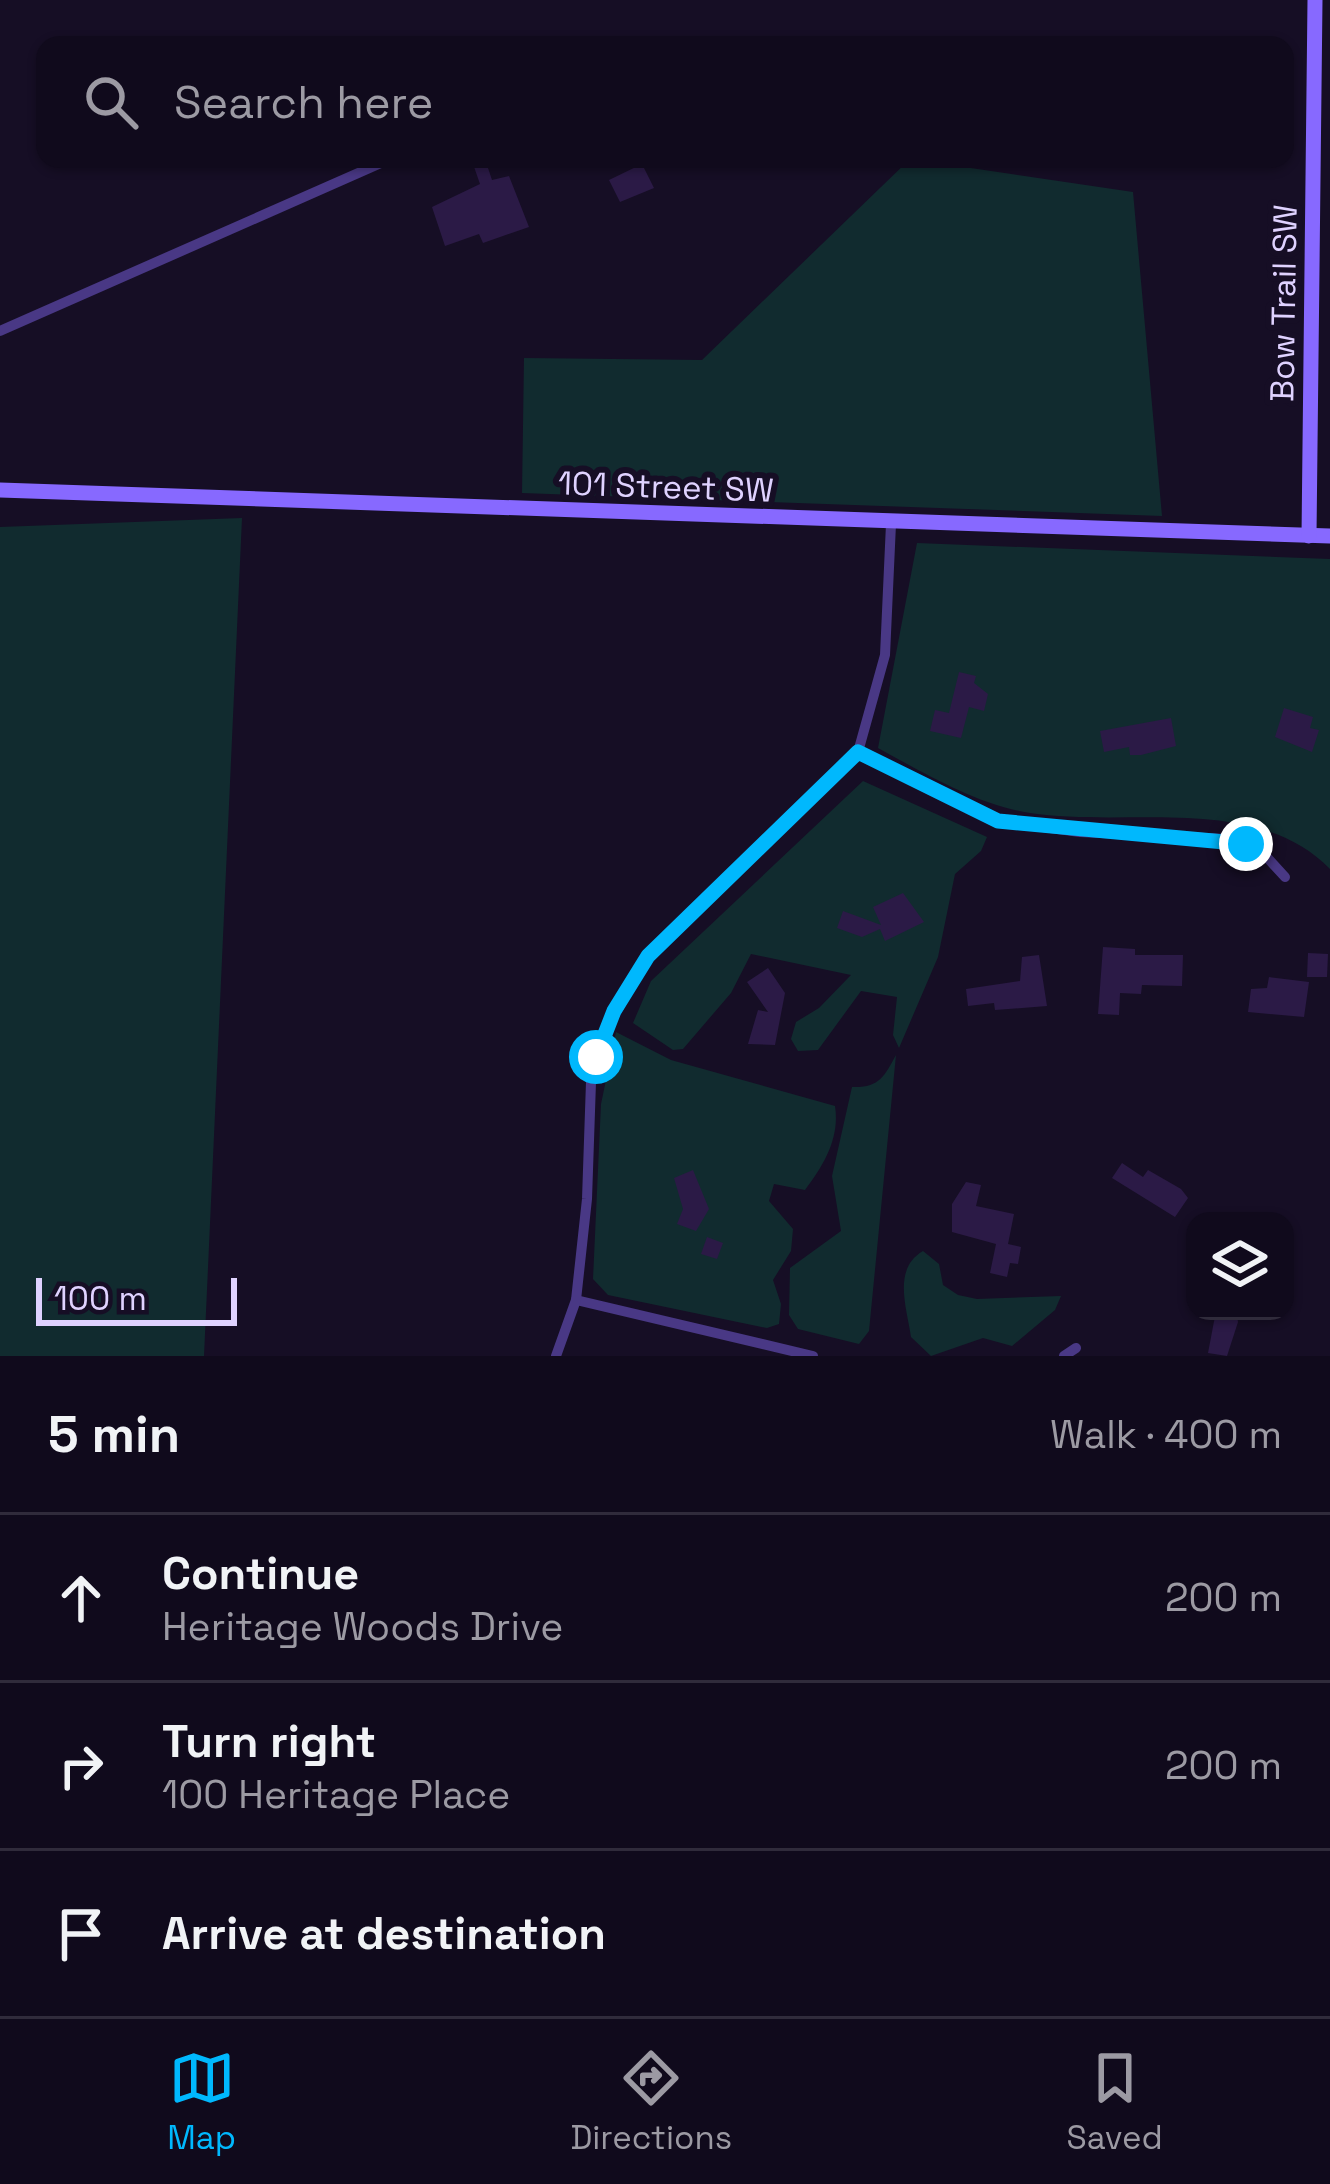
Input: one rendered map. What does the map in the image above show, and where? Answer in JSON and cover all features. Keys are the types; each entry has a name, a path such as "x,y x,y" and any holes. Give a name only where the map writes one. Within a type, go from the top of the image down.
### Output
{"street":[{"name":"Bow Trail SW","path":"1309,536 1315,0"},
{"path":"0,331 370,168"},
{"name":"101 Street SW","path":"0,490 1330,536"},
{"path":"556,1356 576,1300 587,1199 591,1082 614,1011 648,956 671,931 774,838 858,752 885,656 891,524"},
{"path":"858,752 998,821 1080,832 1226,838 1264,854 1285,877"},
{"path":"576,1300 813,1356"},
{"path":"1064,1356 1076,1348"}],"green space":[{"path":"901,168 971,168 1133,192 1162,516 522,493 524,358 702,360"},
{"path":"242,518 204,1356 0,1356 0,527"},
{"path":"917,543 1330,559 1330,869 1300,845 1265,830 1228,822 1068,817 1010,809 951,787 878,748"},
{"path":"863,781 987,837 981,851 955,874 938,957 899,1048 893,1035 897,997 861,991 818,1050 798,1051 791,1039 796,1022 819,1008 851,975 751,954 731,993 683,1049 673,1050 633,1023 651,981"},
{"path":"616,1032 671,1060 835,1106 833,1140 812,1181 805,1190 774,1184 769,1201 793,1229 791,1251 773,1280 781,1304 779,1324 767,1328 608,1295 593,1279 601,1104"},
{"path":"896,1055 869,1331 859,1344 798,1329 789,1315 790,1268 841,1231 832,1176 852,1087 880,1080"},
{"path":"923,1251 939,1264 943,1285 958,1295 977,1299 1061,1296 1055,1310 1012,1346 983,1338 931,1356 911,1337 904,1290 907,1268"}],"building":[{"path":"474,168 488,168 492,180 509,176 529,227 483,243 479,234 445,246 432,207 480,184"},
{"path":"644,168 654,188 620,202 609,180"},
{"path":"959,672 976,676 974,683 988,694 984,711 969,707 961,738 930,731 935,710 949,713"},
{"path":"1284,708 1313,717 1310,728 1319,730 1312,752 1275,737"},
{"path":"1171,718 1176,746 1141,755 1130,755 1129,747 1104,752 1100,731"},
{"path":"903,893 924,922 885,941 880,929 862,937 837,928 843,911 881,925 873,907"},
{"path":"1103,947 1135,949 1135,955 1183,955 1182,986 1142,985 1141,994 1120,993 1119,1015 1098,1014"},
{"path":"1308,953 1328,954 1327,977 1307,977"},
{"path":"1039,955 1047,1006 995,1010 994,1003 968,1006 966,989 1020,981 1022,957"},
{"path":"768,968 785,993 775,1045 748,1044 758,1010 768,1012 747,982"},
{"path":"1269,977 1309,982 1304,1017 1248,1012 1251,989 1267,988"},
{"path":"1122,1163 1143,1177 1148,1170 1181,1189 1188,1198 1175,1217 1112,1178"},
{"path":"693,1170 709,1209 696,1231 677,1224 683,1209 674,1178"},
{"path":"966,1182 981,1185 976,1206 1014,1214 1008,1244 1021,1247 1018,1264 1010,1263 1007,1277 990,1273 996,1244 952,1232 952,1204"},
{"path":"707,1237 723,1243 717,1259 701,1254"},
{"path":"1214,1320 1238,1320 1227,1356 1208,1353"}],"route":[{"path":"596,1057 614,1011 648,956 858,752 998,821 1080,832 1226,838 1246,844"}]}
